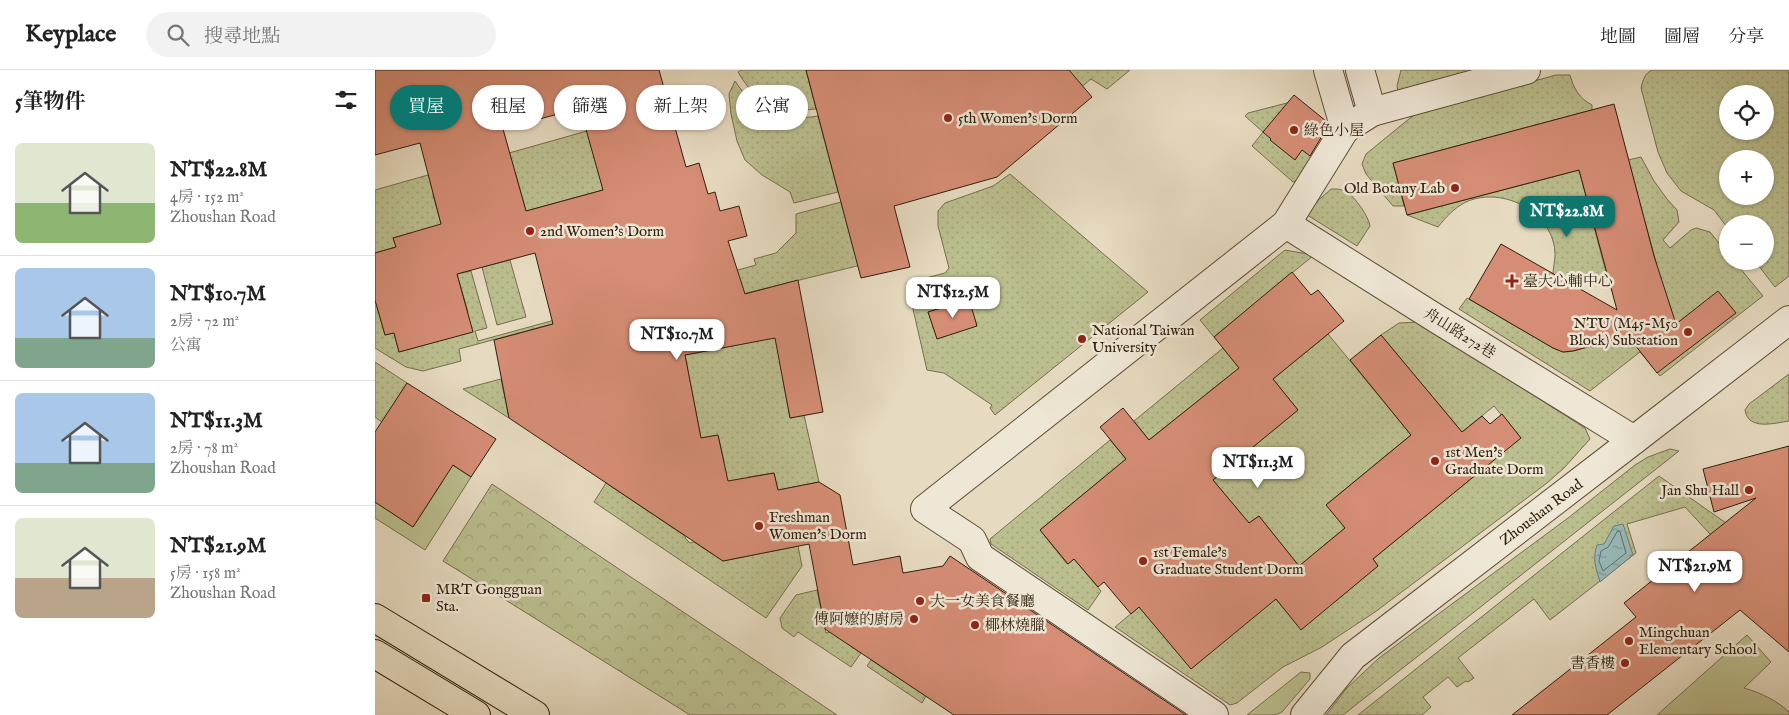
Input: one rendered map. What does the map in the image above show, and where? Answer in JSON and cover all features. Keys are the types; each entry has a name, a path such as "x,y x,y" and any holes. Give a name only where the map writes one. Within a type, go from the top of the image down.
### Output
{"main road":[{"path":"375,618 535,715"},
{"path":"375,654 475,715"},
{"path":"375,673 441,715"}],"street":[{"path":"1328,70 1345,129"},
{"path":"1360,70 1372,112"},
{"path":"1214,715 980,557 971,540 925,509 1286,224 1345,129 1372,112 1526,70"},
{"name":"舟山路272巷","path":"1286,224 1437,320 1635,440"},
{"name":"Zhoushan Road","path":"1305,715 1353,656 1789,320"}],"green space":[{"path":"741,70 806,70 816,109 808,110 808,85 747,85 738,72"},
{"path":"1052,70 1130,70 1107,89 1091,79 990,163"},
{"path":"1401,70 1473,70 1398,91 1397,86"},
{"path":"1653,70 1789,70 1789,276 1775,287 1762,270 1774,270 1774,215 1719,215 1719,217 1714,210 1681,191 1667,173 1658,152 1641,88 1648,73"},
{"path":"1556,75 1570,75 1578,93 1592,105 1592,110 1393,163 1404,206 1393,206 1366,174 1362,164 1366,154 1415,114"},
{"path":"735,81 738,85 736,85 736,130 808,130 808,117 818,116 838,192 794,203 790,192 762,175 745,160 737,141 729,94"},
{"path":"1287,103 1314,155 1299,180 1293,182 1252,146 1263,132 1245,116 1248,113"},
{"path":"594,130 603,190 526,211 515,172 507,174 502,155"},
{"path":"1641,157 1654,181 1677,210 1679,222 1663,240 1670,248 1696,228 1710,232 1719,243 1719,270 1741,270 1763,296 1660,376 1640,352 1590,391 1459,309 1467,298 1563,352 1573,351 1668,325 1656,262 1628,160"},
{"path":"1579,170 1607,276 1573,285 1553,274 1555,255 1553,240 1546,227 1537,215 1524,206 1510,200 1496,197 1480,198 1466,202 1451,213 1438,227 1407,215"},
{"path":"435,173 433,195 444,234 411,233 393,238 396,247 375,253 375,190"},
{"path":"1010,174 1148,292 995,415 990,408 992,405 944,373 927,370 907,283 945,273 949,268 938,226 938,211 945,203 993,186"},
{"path":"1331,189 1347,192 1358,203 1367,218 1370,226 1357,246 1304,213"},
{"path":"841,202 853,247 901,235 906,254 681,309 675,291 459,349 461,361 423,371 406,367 375,348 375,300 385,335 394,333 399,352 427,344 468,312 457,274 471,271 487,328 475,331 478,341 756,265 754,259 776,253 796,233 796,214"},
{"path":"1285,250 1314,255 1214,337 1200,320"},
{"path":"510,260 526,317 497,325 482,267"},
{"path":"1418,322 1585,428 1590,439 1564,468 1547,483 1375,612 1322,647 1283,667 1237,703 1230,705 1115,627 1139,607 1164,636 1247,565 1301,629 1378,566 1373,559 1520,438 1494,406 1462,432 1381,335 1399,323"},
{"path":"1328,334 1411,435 1327,504 1345,528 1299,566 1259,516 1249,523 1213,480 1298,410 1273,379"},
{"path":"787,335 783,380 790,418 804,415 819,482 778,490 774,473 748,477 714,502 724,461 718,435 701,438 685,355"},
{"path":"1223,348 1239,368 1149,440 1134,421"},
{"path":"375,362 407,383 382,422 375,417"},
{"path":"1789,374 1789,421 1763,424 1751,421 1747,417 1745,410 1749,404"},
{"path":"501,379 509,418 463,389"},
{"path":"375,432 432,469 440,457 471,477 425,550 375,518 375,502 413,527 443,481 375,437"},
{"path":"1110,440 1126,459 1040,530 1067,564 1074,559 1101,591 1088,610 991,544 990,539"},
{"path":"1670,449 1679,451 1343,715 1326,715 1346,689 1379,658 1568,518 1635,465 1648,457"},
{"path":"1659,476 1736,530 1721,546 1685,507 1627,524 1636,553 1550,620 1534,599 1458,658 1474,678 1457,687 1448,677 1423,697 1431,707 1422,715 1358,715"},
{"path":"606,483 685,536 690,543 694,542 723,561 798,546 802,566 766,618 594,502"},
{"path":"492,484 837,715 690,715 443,561"},
{"path":"817,590 826,633 830,632 861,653 851,667 798,632 794,637 782,628 780,618 796,595"},
{"path":"1747,635 1771,662 1744,688 1774,700 1789,712 1789,715 1657,715"},
{"path":"871,660 926,696 922,703 867,666"},
{"path":"1301,672 1310,673 1310,679 1282,712 1275,715 1247,715"}],"water":[{"path":"1623,524 1633,555 1600,582 1595,559 1597,545 1604,544 1614,526"}],"building":[{"path":"375,70 659,70 663,85 636,85 636,130 676,130 686,167 699,163 708,194 715,192 720,211 739,206 747,236 728,241 745,294 798,280 823,412 790,418 775,338 685,355 701,438 718,435 728,481 774,473 778,490 819,482 840,495 853,565 900,556 903,573 943,566 950,556 1186,715 954,715 825,629 809,544 723,561 509,418 494,340 553,324 535,253 457,274 473,332 399,352 394,333 385,335 375,300 375,253 396,247 393,238 441,224 420,143 375,155","holes":["472,85 544,85 544,118 554,115 554,85 626,85 626,130 586,130 603,190 526,211 503,130 472,130"]},
{"path":"806,70 1069,70 1092,97 997,177 894,206 910,267 861,278"},
{"name":"綠色小屋","path":"1294,95 1326,121 1321,127 1325,131 1310,156 1302,150 1295,160 1263,132"},
{"path":"1614,104 1654,256 1676,324 1718,291 1736,313 1657,373 1628,336 1563,352 1469,299 1501,244 1617,310 1579,170 1407,215 1393,163"},
{"name":"1st Men's Graduate Dorm","path":"1292,272 1311,295 1318,290 1344,321 1273,379 1298,410 1213,480 1249,523 1259,516 1299,566 1345,528 1326,505 1411,435 1350,360 1381,335 1462,432 1482,416 1490,424 1502,414 1521,438 1373,559 1378,566 1301,630 1276,599 1191,669 1139,607 1131,614 1104,582 1098,587 1074,559 1068,564 1040,530 1126,459 1100,427 1123,408 1149,440 1239,368 1214,337"},
{"path":"969,299 977,326 937,339 928,312"},
{"path":"407,383 496,439 471,477 453,465 413,527 375,502 375,432"},
{"path":"1789,446 1789,652 1740,610 1607,715 1512,715 1636,617 1624,603 1756,498 1714,512 1703,469"}],"place":[{"name":"5th Women's Dorm","path":"948,118"},
{"name":"綠色小屋","path":"1294,130"},
{"name":"Old Botany Lab","path":"1455,188"},
{"name":"2nd Women's Dorm","path":"530,231"},
{"name":"臺大心輔中心","path":"1512,281"},
{"name":"NTU (M45-M50 Block) Substation","path":"1688,332"},
{"name":"National Taiwan University","path":"1082,339"},
{"name":"1st Men's Graduate Dorm","path":"1435,461"},
{"name":"Jan Shu Hall","path":"1749,490"},
{"name":"Freshman Women's Dorm","path":"759,526"},
{"name":"1st Female's Graduate Student Dorm","path":"1143,561"},
{"name":"MRT Gongguan Sta.","path":"426,598"},
{"name":"大一女美食餐廳","path":"920,601"},
{"name":"傅阿嬤的廚房","path":"914,619"},
{"name":"椰林燒臘","path":"975,625"},
{"name":"Mingchuan Elementary School","path":"1629,641"},
{"name":"書香樓","path":"1625,663"}]}
